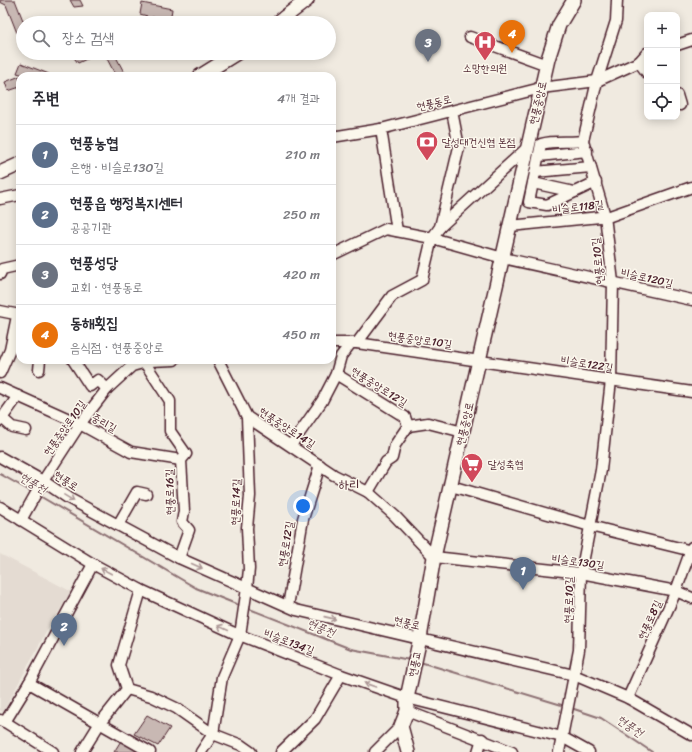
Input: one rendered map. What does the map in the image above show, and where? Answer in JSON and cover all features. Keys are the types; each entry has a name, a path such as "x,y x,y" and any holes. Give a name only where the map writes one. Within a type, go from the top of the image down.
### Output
{"main road":[{"name":"현풍중앙로","path":"420,638 434,557 546,65 559,25 574,0"},
{"path":"285,16 302,1"},
{"path":"206,72 226,60"},
{"path":"0,173 16,166"},
{"name":"현풍교","path":"408,700 420,638"},
{"path":"408,700 401,726 408,752"}],"street":[{"name":"현풍로10길","path":"559,752 579,650 581,573 601,470 611,380 613,282 605,216 585,146 597,82 614,27 617,0"},
{"path":"470,37 546,65"},
{"path":"680,44 692,40"},
{"path":"644,56 639,62 644,69"},
{"name":"현풍동로","path":"336,137 381,129 541,88 597,82 639,62"},
{"path":"440,226 459,147 452,111"},
{"path":"381,129 397,231"},
{"path":"585,146 539,156 529,202 547,205 596,182"},
{"path":"336,374 341,356 354,343 392,296 422,280 432,238 440,226 528,148"},
{"path":"534,178 591,167"},
{"path":"534,178 574,192"},
{"name":"비슬로118길","path":"510,226 605,216 692,187"},
{"path":"0,198 16,196"},
{"path":"336,253 386,229 432,238 503,258"},
{"name":"비슬로120길","path":"503,258 692,300"},
{"path":"0,274 2,269 16,266"},
{"path":"0,311 16,315"},
{"path":"0,373 10,350 16,327"},
{"name":"현풍중앙로10길","path":"336,343 354,343 479,360"},
{"name":"비슬로122길","path":"479,360 692,392"},
{"name":"현풍중앙로10길","path":"76,364 90,386 98,380 107,389"},
{"name":"현풍중앙로10길","path":"21,520 43,481 80,424 107,389 130,364"},
{"name":"현풍로16길","path":"151,364 170,401 170,431 186,454 181,460 184,512 182,522 189,530 179,558"},
{"name":"현풍중앙로14길","path":"220,364 247,417 334,475 368,492 395,516 434,557"},
{"name":"현풍중앙로12길","path":"291,445 322,401 336,374 406,417 408,426"},
{"name":"중리길","path":"0,388 80,424 131,452 181,460"},
{"path":"18,396 1,420 12,427 26,430"},
{"name":"현풍로14길","path":"213,734 222,677 240,635 247,588 249,569 247,528 250,496 247,417"},
{"path":"368,492 386,462 392,458 395,445 408,426 428,423 463,432"},
{"name":"현풍로","path":"0,457 43,481 68,498 179,558 296,610 574,675 628,698 692,735"},
{"name":"현풍로12길","path":"288,606 303,519 320,465"},
{"path":"450,486 590,526"},
{"path":"118,525 138,492 146,494"},
{"name":"비슬로134길","path":"0,507 92,564 141,590 240,635 408,700 562,737 589,752"},
{"name":"현풍로8길","path":"590,526 691,550 676,591 628,698"},
{"name":"비슬로130길","path":"434,557 581,573 676,591 692,598"},
{"path":"53,752 2,721 29,683 92,564"},
{"path":"127,689 119,665 141,590"},
{"path":"281,752 315,719 341,675"},
{"path":"29,683 150,752"},
{"path":"82,752 100,723 127,689"},
{"path":"127,689 151,696 176,708 213,734 241,745 251,752"},
{"path":"408,700 482,739 512,752"},
{"path":"375,752 401,726"},
{"path":"201,752 213,734"},
{"path":"478,752 482,739"}],"shaded area":[{"path":"0,554 72,592 51,623 3,712 0,710"}],"building":[{"path":"0,0 15,0 21,16 16,16 16,30 6,5 0,2"},
{"path":"70,0 80,0 83,6 74,7"},
{"path":"142,3 172,9 171,16 147,16 140,14"},
{"path":"76,60 84,60 78,63"},
{"path":"108,60 118,60 124,72 114,72"},
{"path":"21,63 44,72 17,72"},
{"path":"16,78 16,88 8,91 5,82"},
{"path":"147,715 170,728 158,746 134,734"},
{"path":"122,739 144,752 114,752"}],"waterway":[{"name":"현풍천","path":"0,474 32,492"},
{"name":"현풍천","path":"38,495 196,588 241,606"},
{"name":"현풍천","path":"247,608 351,649 410,660"},
{"name":"현풍천","path":"420,662 565,706"},
{"name":"현풍천","path":"571,708 601,718 652,752"}],"place":[{"name":"동해횟집","path":"512,53"},
{"name":"현풍성당","path":"428,62"},
{"name":"소망한의원","path":"485,62"},
{"name":"달성대건신협 본점","path":"427,162"},
{"name":"달성축협","path":"472,484"},
{"name":"현풍농협","path":"523,590"},
{"name":"현풍읍 행정복지센터","path":"64,646"}],"district":[{"name":"하리","path":"349,484"}]}
